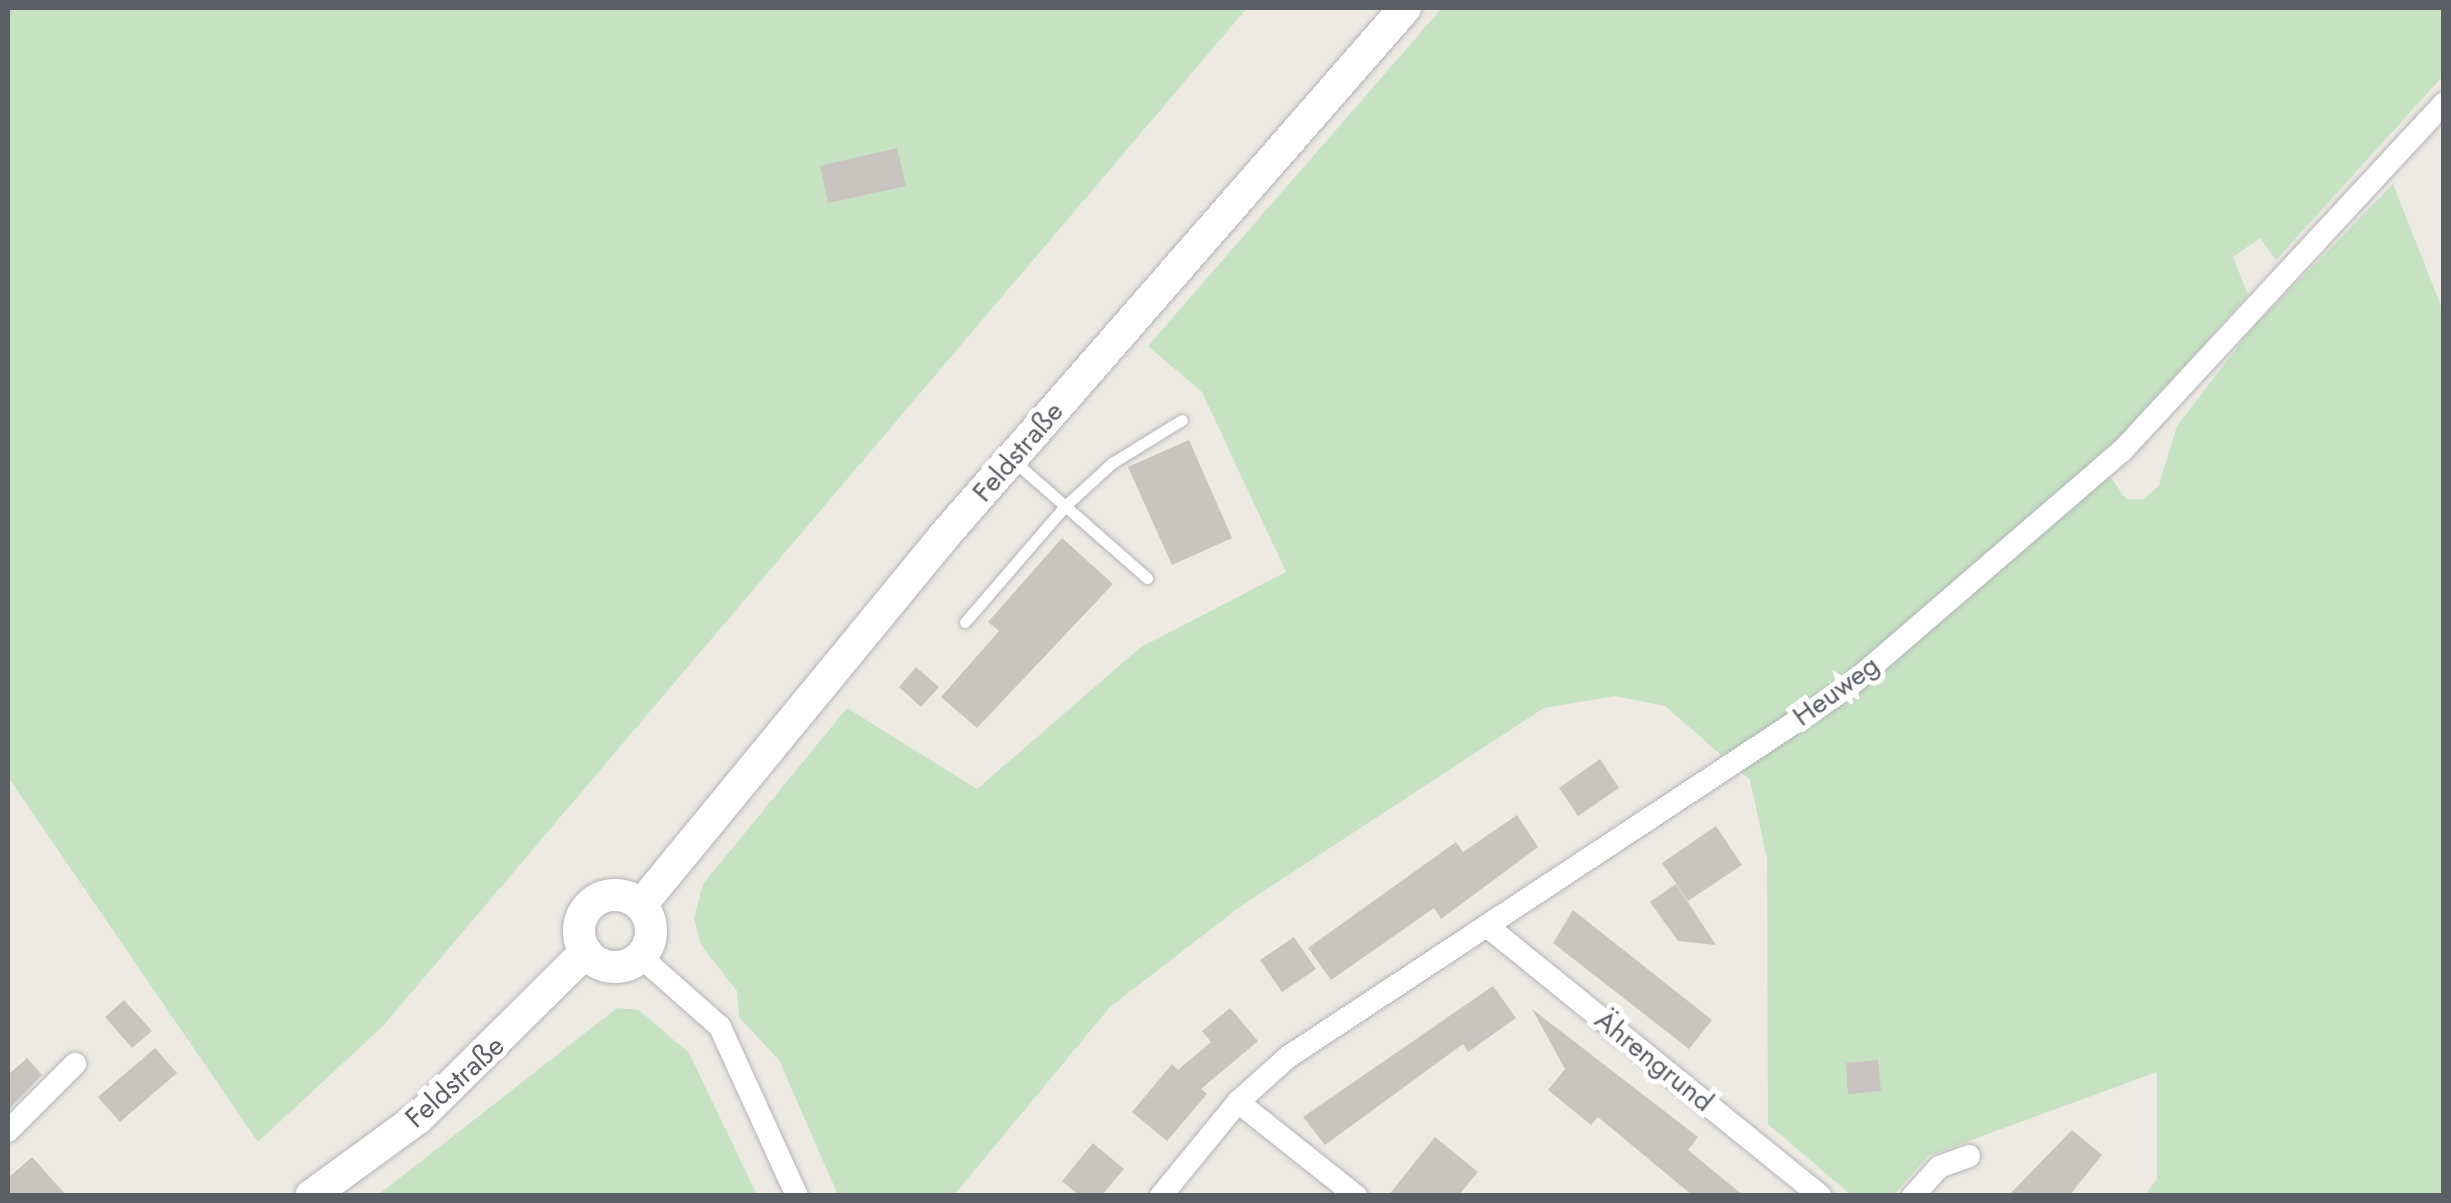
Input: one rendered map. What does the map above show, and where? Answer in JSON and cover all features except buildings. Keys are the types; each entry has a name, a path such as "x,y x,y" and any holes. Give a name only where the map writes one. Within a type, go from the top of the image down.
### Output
{"main road":[{"name":"Feldstraße","path":"641,905 1225,205 1405,8"},
{"path":"620,894 641,905 651,936 641,957 606,966 586,952 579,930 587,907 620,894"},
{"name":"Feldstraße","path":"310,1196 418,1118 586,952"}],"street":[{"name":"Heuweg","path":"1161,1196 1238,1102 1288,1057 1847,688 2108,464 2444,103"},
{"name":"Ährengrund","path":"1487,926 1820,1196"},
{"path":"641,957 720,1027 797,1196"},
{"path":"8,1131 75,1064"},
{"path":"1238,1102 1356,1196"},
{"path":"1913,1196 1938,1167 1969,1156"}],"lane":[{"path":"965,622 1065,506 1112,464 1182,420"},
{"path":"1012,460 1147,578"}],"green space":[{"path":"8,8 1247,8 383,1026 258,1142 8,777"},
{"path":"1442,8 2443,8 2443,76 2276,260 2260,238 2233,257 2248,295 2099,461 2126,499 2144,499 2159,485 2177,426 2248,333 2393,184 2443,311 2443,1195 2145,1195 2157,1179 2157,1072 1928,1156 1894,1195 1851,1195 1768,1124 1767,859 1750,780 1665,706 1615,696 1544,708 1241,906 1110,1007 954,1195 838,1195 779,1060 739,1017 737,991 701,945 694,918 703,884 847,708 977,789 1141,647 1286,572 1202,392 1148,346"},
{"path":"617,1008 639,1010 689,1053 757,1195 378,1195"}]}
